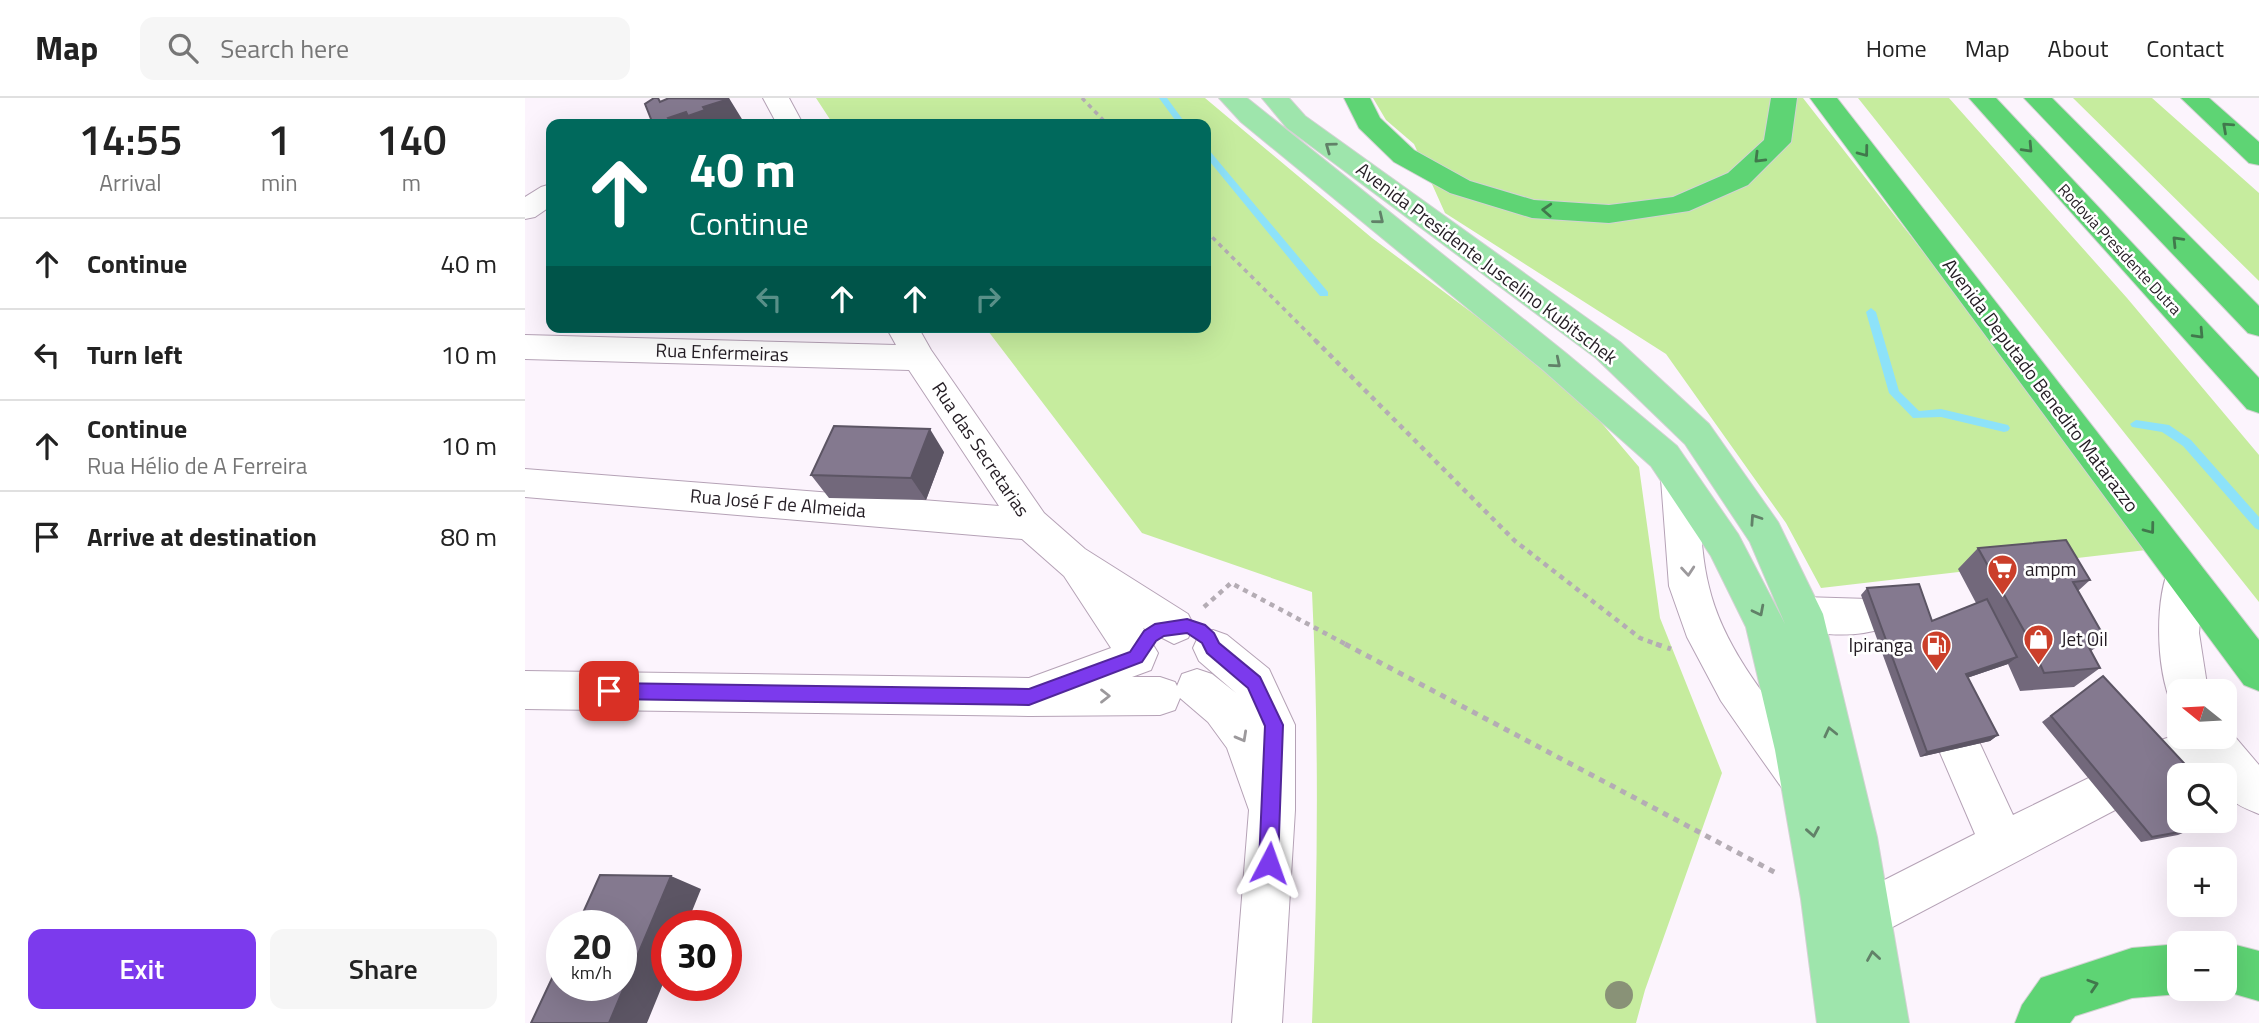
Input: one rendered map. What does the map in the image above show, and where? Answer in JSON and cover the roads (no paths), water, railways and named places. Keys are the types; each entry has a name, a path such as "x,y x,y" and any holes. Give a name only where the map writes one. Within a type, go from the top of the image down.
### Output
{"highway":[{"path":"1357,98 1368,122 1404,156 1459,187 1532,209 1609,214 1679,205 1738,179 1777,142 1784,98"},
{"name":"Avenida Deputado Benedito Matarazzo","path":"1823,98 2259,672"},
{"name":"Rodovia Presidente Dutra","path":"1982,98 2259,400"},
{"path":"2037,98 2259,325"},
{"path":"2194,98 2259,157"},
{"path":"2040,1023 2059,996 2132,973 2167,970"},
{"path":"2237,970 2259,976"}],"main road":[{"name":"Avenida Presidente Juscelino Kubitschek","path":"1232,98 1250,116 1564,370 1664,456 1725,545 1766,626 1803,780 1825,899 1842,1023"},
{"name":"Avenida Presidente Juscelino Kubitschek","path":"1287,106 1608,350 1697,434 1765,533 1803,614 1854,837 1884,1023"}],"street":[{"path":"776,98 787,119"},
{"path":"525,209 546,196"},
{"name":"Rua das Secretarias","path":"905,333 919,358 1031,524 1072,560 1192,633 1254,682 1274,725 1272,810 1257,1023"},
{"name":"Rua Enfermeiras","path":"525,347 919,358"},
{"path":"1679,479 1689,586 1705,631 1763,726 1803,780"},
{"name":"Rua José F de Almeida","path":"525,483 1031,524"},
{"name":"Rua das Secretarias","path":"1072,560 1137,655"},
{"path":"2185,575 2179,633 2185,679"},
{"path":"1803,614 1869,616"},
{"path":"525,690 1029,697 1178,692 1212,670 1192,633 1150,636 1137,655 1136,677 1150,691 1178,692 1223,708 1244,737 1272,810"},
{"path":"1029,697 1137,655"},
{"path":"1960,748 2003,845"},
{"path":"2164,759 2188,749"},
{"path":"2218,749 2245,782 2259,792"},
{"path":"1866,915 2101,794"}],"waterway":[{"path":"1163,98 1178,119"},
{"path":"1211,158 1324,294"},
{"path":"1871,312 1894,393 1917,415 1941,413 2004,428"},
{"path":"2136,424 2165,428 2187,443 2259,525"}],"place":[{"name":"ampm","path":"2002,596"},
{"name":"Jet Oil","path":"2038,666"},
{"name":"Ipiranga","path":"1936,672"}]}
